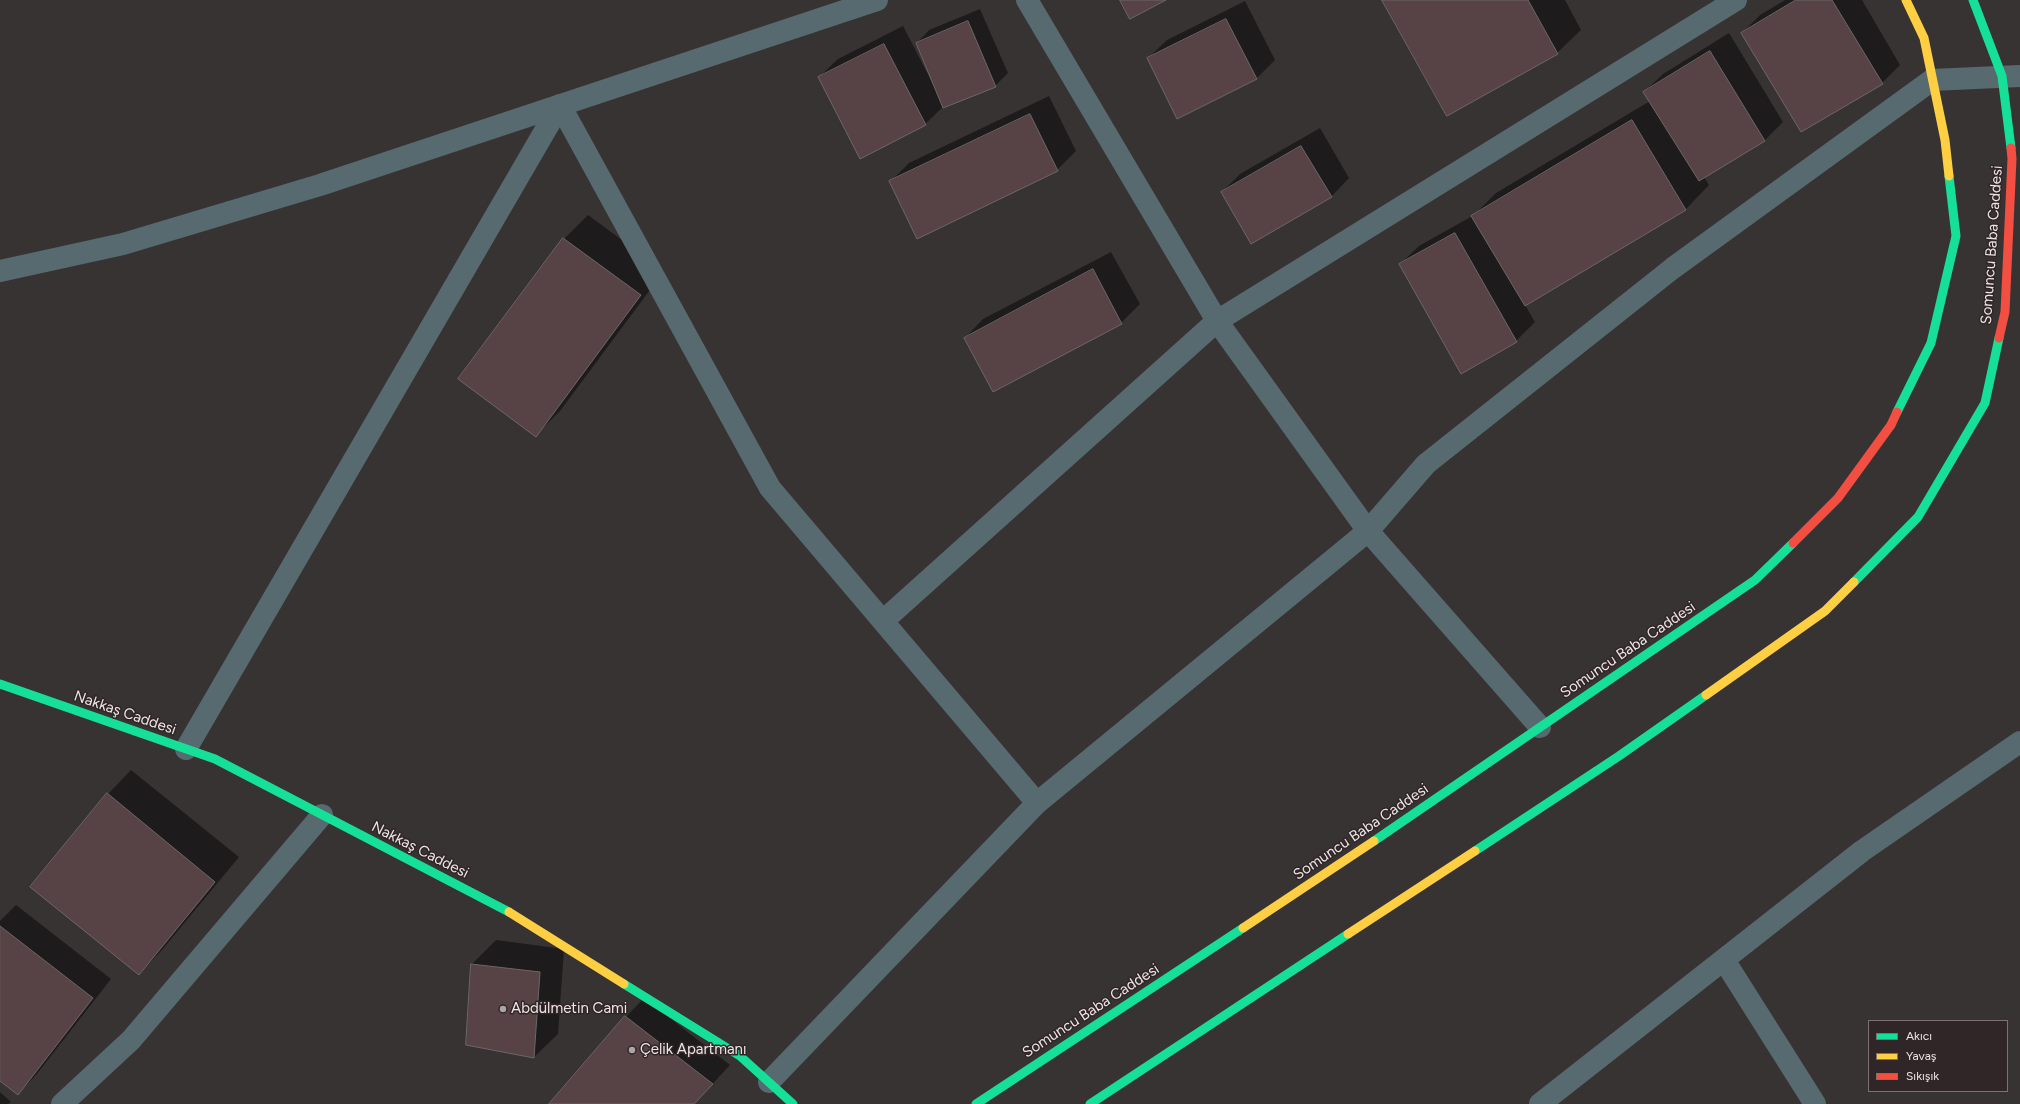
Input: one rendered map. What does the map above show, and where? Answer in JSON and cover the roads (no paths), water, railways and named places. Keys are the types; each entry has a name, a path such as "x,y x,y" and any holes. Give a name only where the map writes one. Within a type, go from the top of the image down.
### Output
{"main road":[{"name":"Somuncu Baba Caddesi","path":"976,1104 1376,840 1756,580 1838,498 1891,425 1931,343 1956,236 1945,140 1924,38 1906,0"},
{"name":"Somuncu Baba Caddesi","path":"1090,1104 1619,756 1825,610 1918,517 1984,403 2005,312 2015,201 2012,159 2011,76 1973,0"},
{"name":"Nakkaş Caddesi","path":"0,684 215,760 507,911 740,1056 793,1104"}],"street":[{"path":"0,271 138,239 320,185 877,0"},
{"path":"1027,0 1217,321 1368,531 1540,727"},
{"path":"883,621 1217,321 1736,0"},
{"path":"769,1082 1037,803 1368,531 1426,464 1673,268 1932,80 2011,76"},
{"path":"560,105 770,488 1037,803"},
{"path":"186,749 560,105"},
{"path":"1540,1104 1862,851 2020,742"},
{"path":"62,1104 131,1040 322,815"},
{"path":"1724,960 1815,1104"}],"place":[{"name":"Abdülmetin Cami","path":"503,1009"},
{"name":"Çelik Apartmanı","path":"632,1050"}]}
